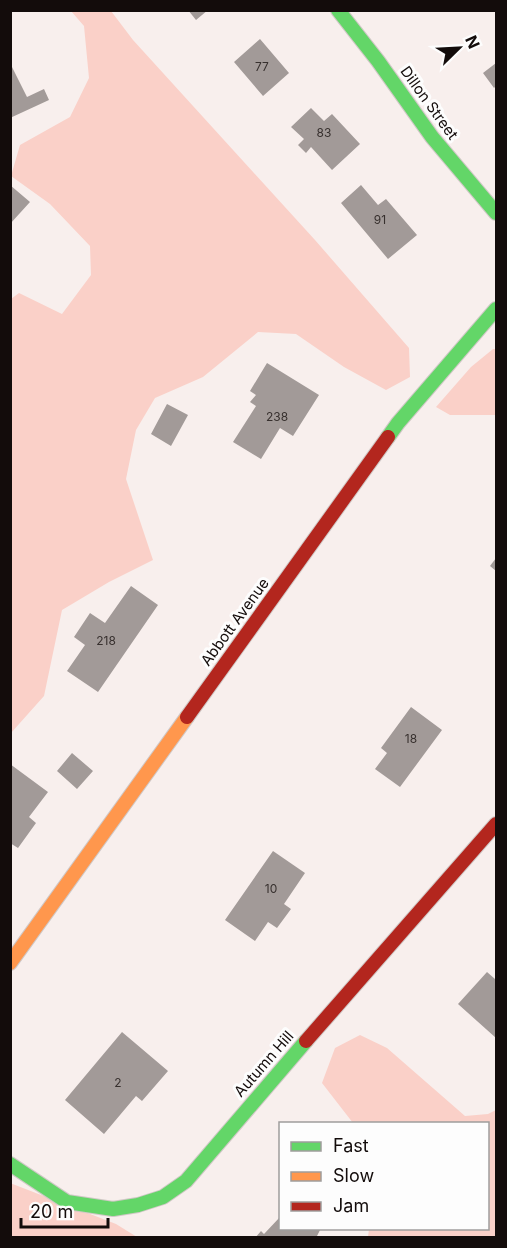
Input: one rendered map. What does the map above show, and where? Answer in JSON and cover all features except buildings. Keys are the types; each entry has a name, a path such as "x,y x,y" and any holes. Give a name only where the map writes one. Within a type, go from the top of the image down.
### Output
{"street":[{"name":"Dillon Street","path":"338,10 378,60 432,137 496,213"},
{"name":"Abbott Avenue","path":"10,963 394,429 496,309"},
{"name":"Autumn Hill","path":"10,1164 67,1202 113,1209 138,1205 164,1197 186,1181 496,824"}],"shaded area":[{"path":"71,11 111,11 133,40 315,240 409,348 410,377 386,390 344,367 296,334 258,332 203,377 155,398 136,430 126,479 153,560 109,582 62,610 44,696 11,733 11,299 19,293 62,314 91,275 90,246 50,204 11,176 20,145 70,117 89,78 84,26"},
{"path":"496,349 496,415 450,415 436,407 471,367"},
{"path":"360,1035 387,1048 465,1116 488,1114 496,1110 496,1237 368,1237 369,1230 489,1230 489,1122 352,1122 322,1083 335,1048"},
{"path":"10,1183 116,1224 137,1237 11,1237"}],"traffic: fast":[{"path":"338,10 378,61 432,137 496,213"},
{"path":"388,437 496,309"},
{"path":"10,1164 67,1202 113,1209 138,1205 163,1197 186,1181 306,1041"}],"traffic: slow":[{"path":"10,963 187,717"}],"traffic: jam":[{"path":"187,717 388,437"},
{"path":"306,1041 496,824"}]}
